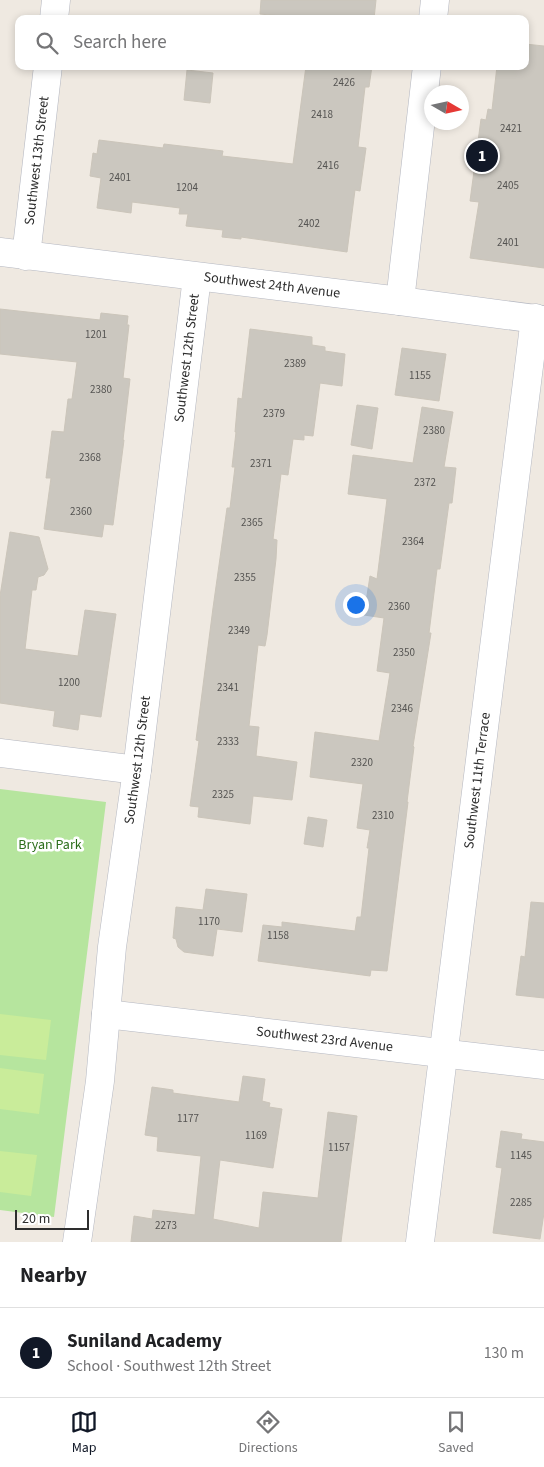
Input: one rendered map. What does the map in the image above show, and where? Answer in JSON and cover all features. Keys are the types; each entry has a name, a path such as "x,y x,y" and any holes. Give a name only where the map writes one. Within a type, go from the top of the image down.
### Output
{"street":[{"path":"54,15 56,0"},
{"path":"433,15 435,0"},
{"name":"Southwest 13th Street","path":"13,254 47,70"},
{"path":"400,300 427,70"},
{"name":"Southwest 24th Avenue","path":"13,254 400,300 539,319"},
{"name":"Southwest 12th Street","path":"77,1242 100,1081 112,947 137,770 197,277"},
{"name":"Southwest 11th Terrace","path":"420,1242 539,319"},
{"path":"0,753 137,770"},
{"name":"Southwest 23rd Avenue","path":"106,1014 544,1065"}],"green space":[{"name":"Bryan Park","path":"0,789 106,802 54,1217 0,1210"},
{"path":"0,1014 51,1020 46,1060 0,1055"},
{"path":"0,1068 44,1074 39,1114 0,1109"},
{"path":"0,1151 37,1155 31,1196 0,1192"}],"building":[{"path":"261,0 376,0 374,15 260,14"},
{"path":"529,44 544,46 544,268 470,258 479,202 470,201 481,119 486,120 488,109 492,110 497,70 529,70"},
{"path":"187,70 213,73 210,103 184,100"},
{"path":"305,70 371,70 369,87 365,87 358,147 366,148 360,191 355,190 347,252 241,237 241,239 222,237 223,230 186,226 188,214 179,214 180,208 132,202 131,213 97,208 101,178 90,176 93,153 97,154 99,140 163,148 164,144 223,151 222,156 293,164"},
{"path":"0,309 100,320 101,313 128,316 127,325 129,325 123,378 130,379 124,440 113,525 104,524 102,537 44,529 51,478 46,478 52,431 64,432 68,399 72,399 77,362 0,354"},
{"path":"250,329 312,337 312,345 325,347 325,351 345,354 342,386 320,383 313,436 304,435 304,440 293,439 288,475 281,474 273,539 277,540 276,559 267,635 265,646 258,645 249,726 259,727 256,756 297,762 292,800 253,796 250,824 198,817 199,807 190,806 199,741 196,740 213,608 227,508 230,508 235,467 232,467 238,398 242,399"},
{"path":"402,348 446,354 439,401 395,395"},
{"path":"357,405 378,408 372,449 351,445"},
{"path":"422,407 453,412 444,467 456,468 452,503 449,503 440,569 437,569 429,633 431,633 413,746 387,971 371,970 370,976 258,961 263,925 282,927 282,922 355,931 357,917 361,917 370,830 357,828 363,784 310,777 315,732 379,741 390,673 377,671 384,618 364,615 370,576 377,579 387,499 348,494 353,455 413,463"},
{"path":"10,532 39,537 48,569 44,575 38,577 36,590 32,590 25,649 78,656 85,610 116,614 101,717 80,714 78,730 53,726 55,711 0,703 0,596"},
{"path":"308,817 327,820 323,847 304,844"},
{"path":"206,889 247,894 242,932 217,929 213,956 184,952 178,947 176,939 173,938 176,907 203,910"},
{"path":"531,902 544,903 544,998 516,995 521,956 525,957"},
{"path":"243,1076 265,1079 262,1101 270,1103 269,1107 282,1109 273,1168 220,1160 213,1219 259,1228 263,1192 318,1198 328,1112 357,1116 341,1242 131,1242 134,1216 152,1219 153,1210 195,1215 201,1156 157,1151 158,1137 145,1135 152,1087 173,1090 173,1093 239,1102"},
{"path":"501,1131 522,1134 521,1139 544,1142 544,1213 540,1239 493,1233 502,1168 496,1167"}],"place":[{"name":"Suniland Academy","path":"482,156"}]}
